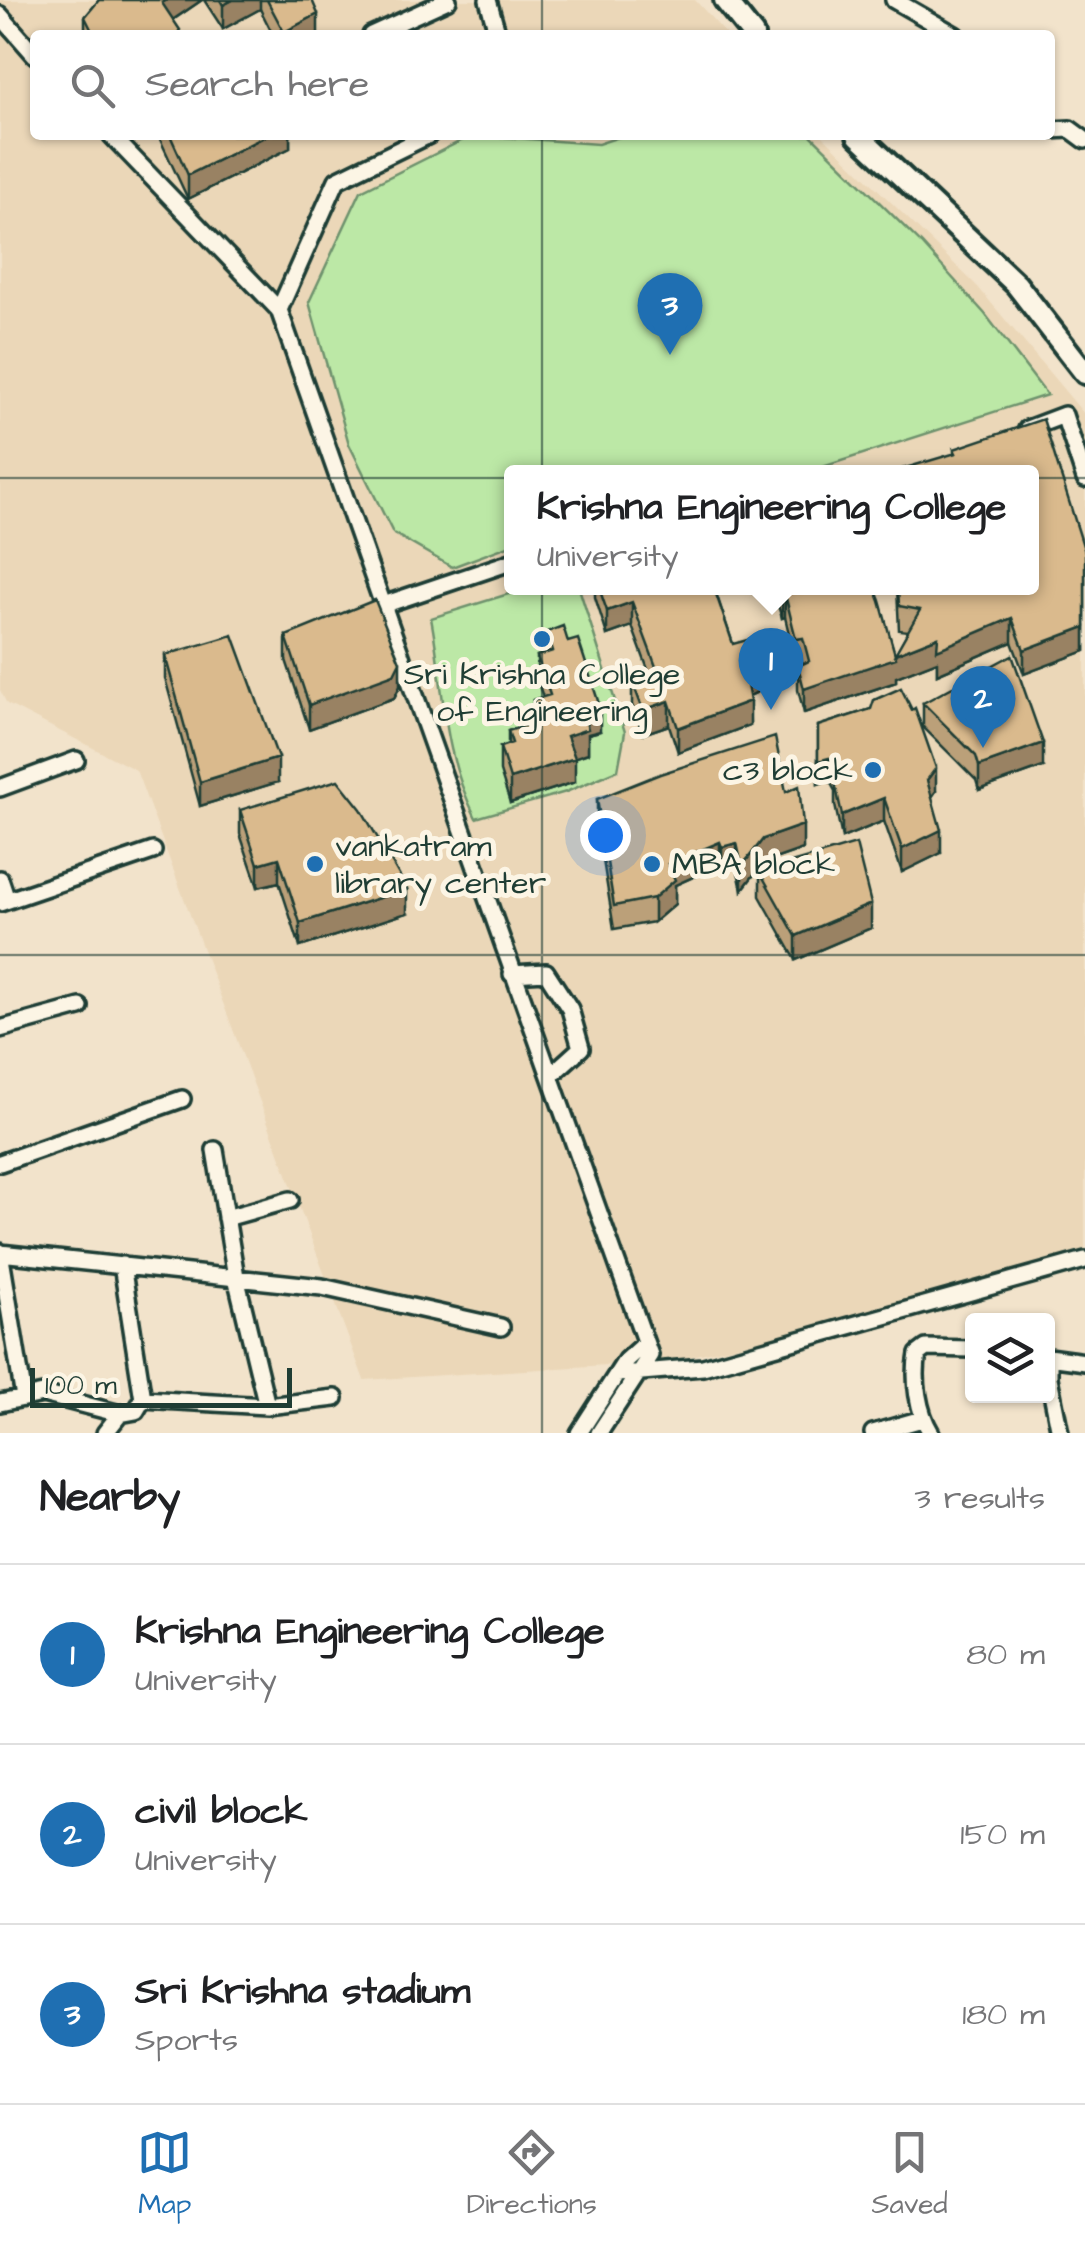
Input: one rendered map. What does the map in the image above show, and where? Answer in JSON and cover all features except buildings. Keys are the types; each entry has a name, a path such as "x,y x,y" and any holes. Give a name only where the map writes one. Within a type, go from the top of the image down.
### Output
{"street":[{"path":"383,30 448,0"},
{"path":"488,0 497,30"},
{"path":"725,0 750,30"},
{"path":"894,0 946,30"},
{"path":"0,15 30,48"},
{"path":"1055,130 1070,129 1085,140"},
{"path":"116,140 280,310 650,1355 600,1433"},
{"path":"863,140 1016,284 1085,373"},
{"path":"280,310 337,180 403,141"},
{"path":"1014,434 1064,415 1085,478"},
{"path":"383,605 504,564"},
{"path":"0,788 76,760"},
{"path":"0,878 3,901 154,851"},
{"path":"512,974 546,972 570,1009 581,1048 550,1076"},
{"path":"0,1029 80,1007"},
{"path":"0,1163 182,1099"},
{"path":"215,1150 236,1278 267,1406"},
{"path":"226,1218 290,1200"},
{"path":"24,1398 0,1253 322,1287 501,1327"},
{"path":"617,1374 703,1367 1085,1260"},
{"path":"0,1403 43,1394 120,1414 136,1411 144,1399 122,1265"},
{"path":"579,1433 626,1360 646,1344"},
{"path":"873,1433 927,1426 916,1366 918,1354 926,1348 965,1349"},
{"path":"1055,1358 1085,1362"},
{"path":"144,1399 267,1406 335,1398"},
{"path":"1054,1403 1060,1433"},
{"path":"105,1433 120,1414"}],"shaded area":[{"name":"Sri Krishna College of Engineering","path":"0,0 695,0 722,30 30,30 30,140 827,140 977,286 1085,415 1085,1256 955,1295 671,1361 364,1380 136,770 7,704 0,690"}],"green space":[{"path":"463,140 598,144 610,140 816,140 922,244 985,314 1047,395 829,465 504,465 504,548 452,567 393,533 349,444 309,302 361,191"},
{"path":"505,595 581,595 625,732 618,770 566,792 476,818 450,744 431,618"}],"place":[{"name":"Sri Krishna stadium","path":"670,355"},
{"name":"Sri Krishna College of Engineering","path":"542,639"},
{"name":"Krishna Engineering College","path":"771,710"},
{"name":"civil block","path":"983,748"},
{"name":"c3 block","path":"873,770"},
{"name":"vankatram library center","path":"315,864"},
{"name":"MBA block","path":"652,864"}]}
